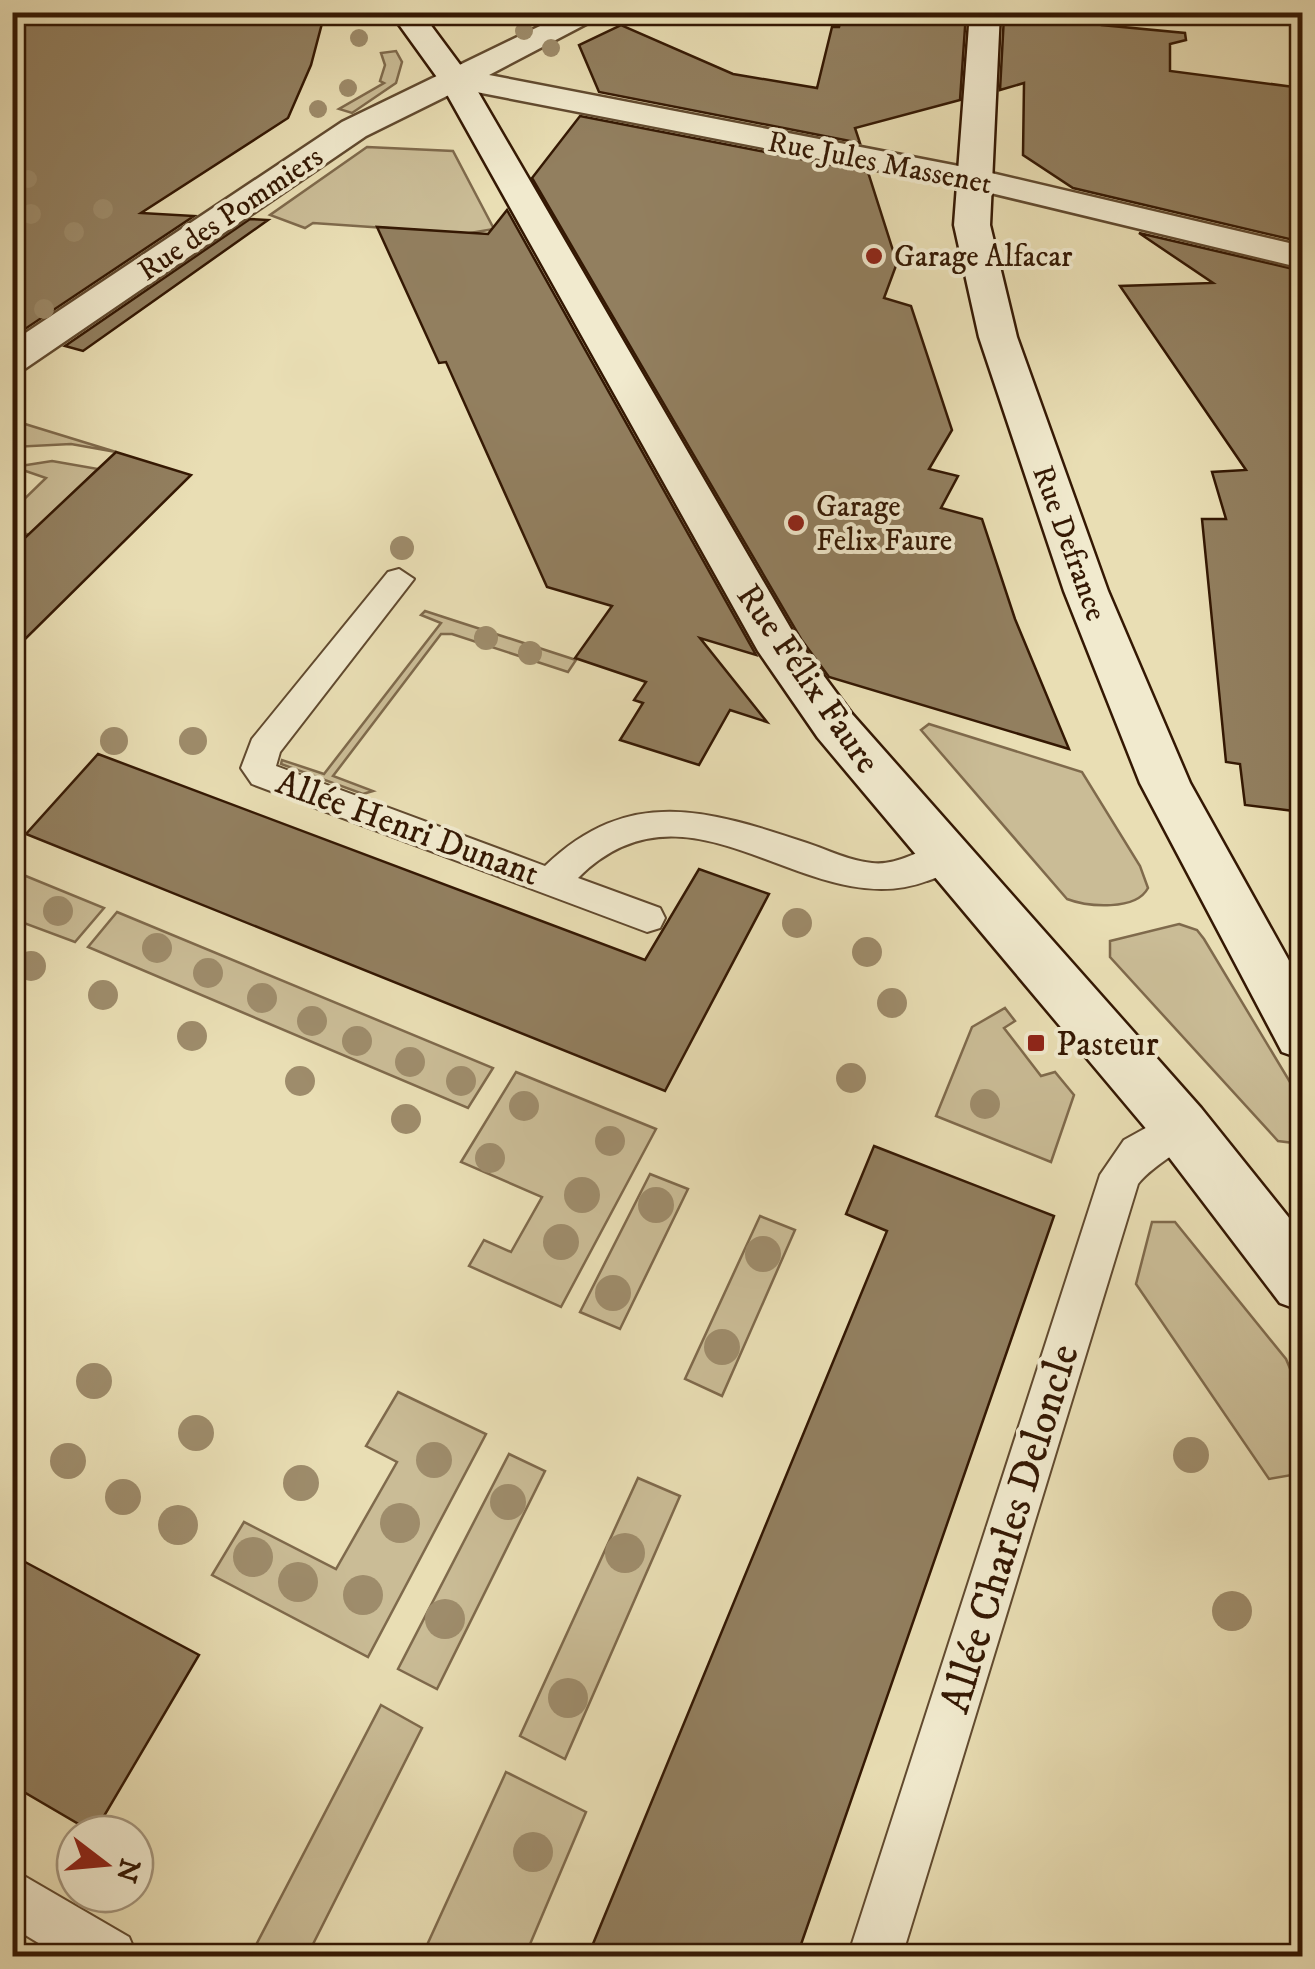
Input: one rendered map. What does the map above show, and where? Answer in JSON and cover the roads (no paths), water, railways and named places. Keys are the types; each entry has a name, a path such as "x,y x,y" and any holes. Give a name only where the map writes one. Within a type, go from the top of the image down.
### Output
{"main road":[{"name":"Rue Félix Faure","path":"405,12 454,78 780,651 835,726 1180,1126 1302,1282"},
{"name":"Rue des Pommiers","path":"12,360 354,129 594,12"},
{"name":"Rue Defrance","path":"986,12 973,237 998,337 1086,591 1165,783 1302,1036"},
{"name":"Rue Jules Massenet","path":"454,78 974,179 1302,258"}],"lane":[{"name":"Allée Henri Dunant","path":"399,578 264,748 258,768 278,782 552,883 572,858 607,835 639,824 676,821 730,831 869,876 910,874 947,857"},
{"path":"552,883 647,918"},
{"name":"Allée Charles Deloncle","path":"875,1956 1120,1175 1138,1153 1180,1126"},
{"path":"12,1896 110,1956"}],"place":[{"name":"Garage Alfacar","path":"874,256"},
{"name":"Garage Felix Faure","path":"796,523"},
{"name":"Pasteur","path":"1036,1043"}]}
